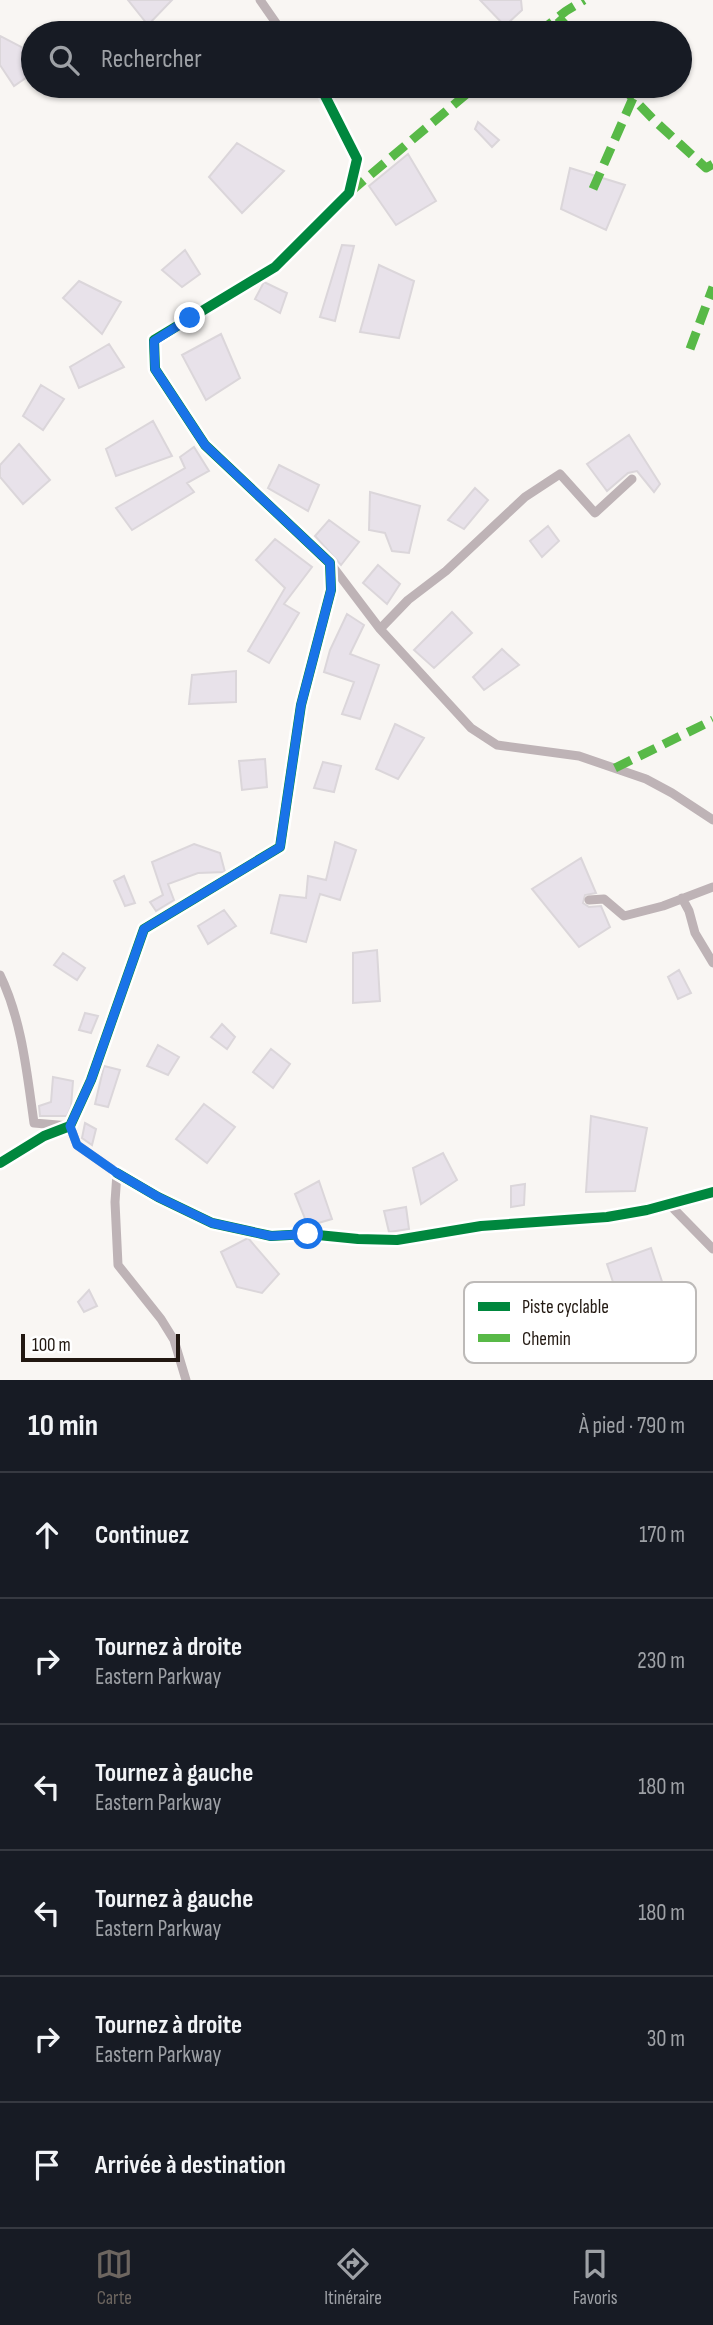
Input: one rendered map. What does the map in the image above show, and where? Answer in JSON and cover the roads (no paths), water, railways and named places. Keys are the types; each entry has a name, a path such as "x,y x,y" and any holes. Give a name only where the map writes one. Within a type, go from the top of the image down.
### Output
{"street":[{"path":"260,0 275,21"},
{"path":"326,98 357,159 349,193 275,267 154,341 155,369 205,445 330,563 380,629 471,728 497,745 579,756 646,779 713,820"},
{"path":"380,629 408,600 446,571 525,497 560,474 595,513 632,479"},
{"path":"0,1163 44,1136 70,1126 91,1080 144,929 280,847 301,705 331,590 330,563"},
{"path":"589,900 604,899 624,916 663,906 713,887"},
{"path":"682,898 690,911 695,933 713,963"},
{"path":"0,975 9,994 26,1066 34,1123 70,1126"},
{"path":"70,1126 77,1145 158,1197 212,1223 271,1236 308,1234 397,1240 481,1226 607,1217 647,1210 713,1192"},
{"path":"117,1173 115,1202 118,1265 161,1319 174,1340 186,1380"},
{"path":"668,1203 713,1249"}]}
